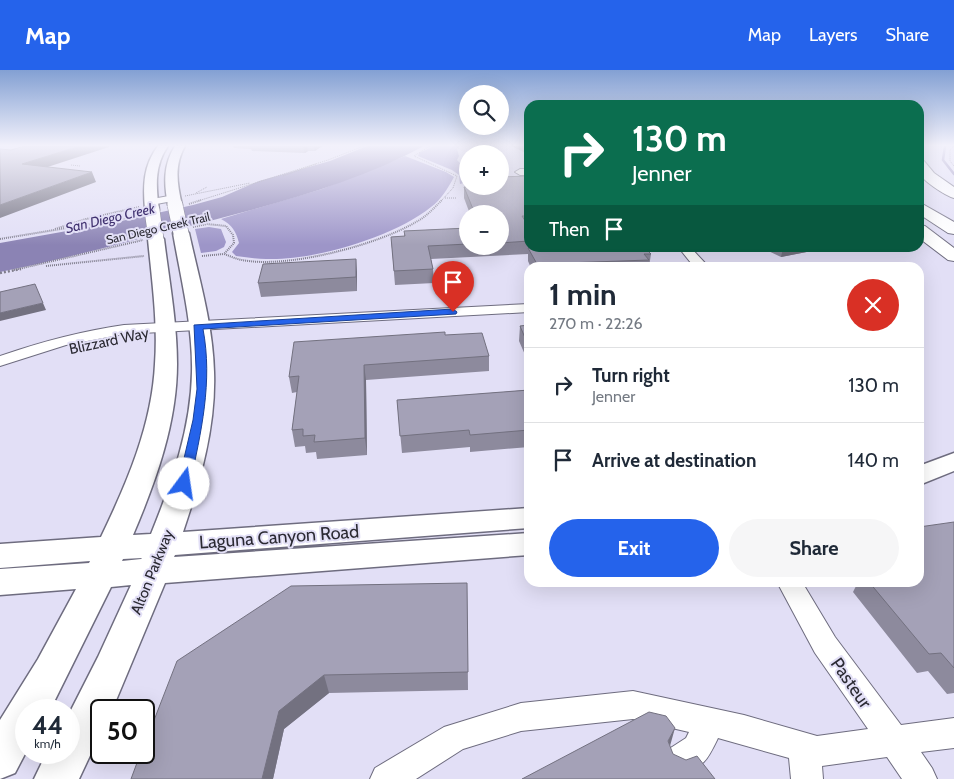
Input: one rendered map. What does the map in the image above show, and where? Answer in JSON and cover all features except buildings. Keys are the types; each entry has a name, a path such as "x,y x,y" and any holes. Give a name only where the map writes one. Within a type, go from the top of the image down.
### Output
{"highway":[{"path":"933,179 954,194"},
{"path":"924,187 954,205"},
{"path":"924,201 954,220"},
{"path":"924,210 954,230"},
{"path":"924,222 954,243"},
{"path":"924,234 954,256"},
{"path":"924,249 954,269"}],"main road":[{"path":"35,699 62,651 126,520 160,417 165,383 167,328 148,206 150,179"},
{"name":"Alton Parkway","path":"56,779 121,650 158,558 186,476 200,412 203,389 198,326 186,258 185,230 174,201 172,179"},
{"path":"924,474 954,461"},
{"name":"Laguna Canyon Road","path":"158,558 524,519"},
{"name":"Laguna Canyon Road","path":"0,556 106,561 524,544"},
{"name":"Laguna Canyon Road","path":"0,582 106,561"},
{"path":"0,758 15,733"}],"street":[{"path":"689,252 698,262"},
{"path":"167,328 524,308"},
{"name":"Blizzard Way","path":"139,327 167,328 105,339 30,359 0,361 27,351 98,333 139,327"},
{"name":"Pasteur","path":"792,587 824,645 921,779"},
{"path":"386,779 455,737 521,717 633,705 710,722 817,751 954,733"},
{"path":"680,760 697,749 710,722"},
{"path":"804,747 807,779"}],"lane":[{"path":"148,206 174,201"}],"path":[{"path":"207,186 191,195 266,179"},
{"path":"186,258 224,254 244,260 271,262 346,249 388,235 415,222 435,208 445,198 456,179"},
{"path":"445,198 457,198"},
{"path":"52,230 86,219 148,206"},
{"name":"San Diego Creek Trail","path":"185,230 208,224 226,226 233,235 234,243 224,254"},
{"path":"0,240 16,236"},
{"path":"38,266 155,244"},
{"name":"San Diego Creek Trail","path":"0,273 155,244"}],"shaded area":[{"name":"San Diego Creek","path":"266,179 349,179 240,213 0,272 0,243 117,222 193,205 222,197"},
{"path":"347,179 453,179 438,201 415,218 375,237 352,245 285,259 236,256 232,252 239,243 238,239 231,226 221,219 322,189"},
{"path":"209,227 221,229 226,242 224,247 216,251 201,253 195,229"}],"route":[{"path":"184,484 203,389 201,344 198,326 453,312"}]}
